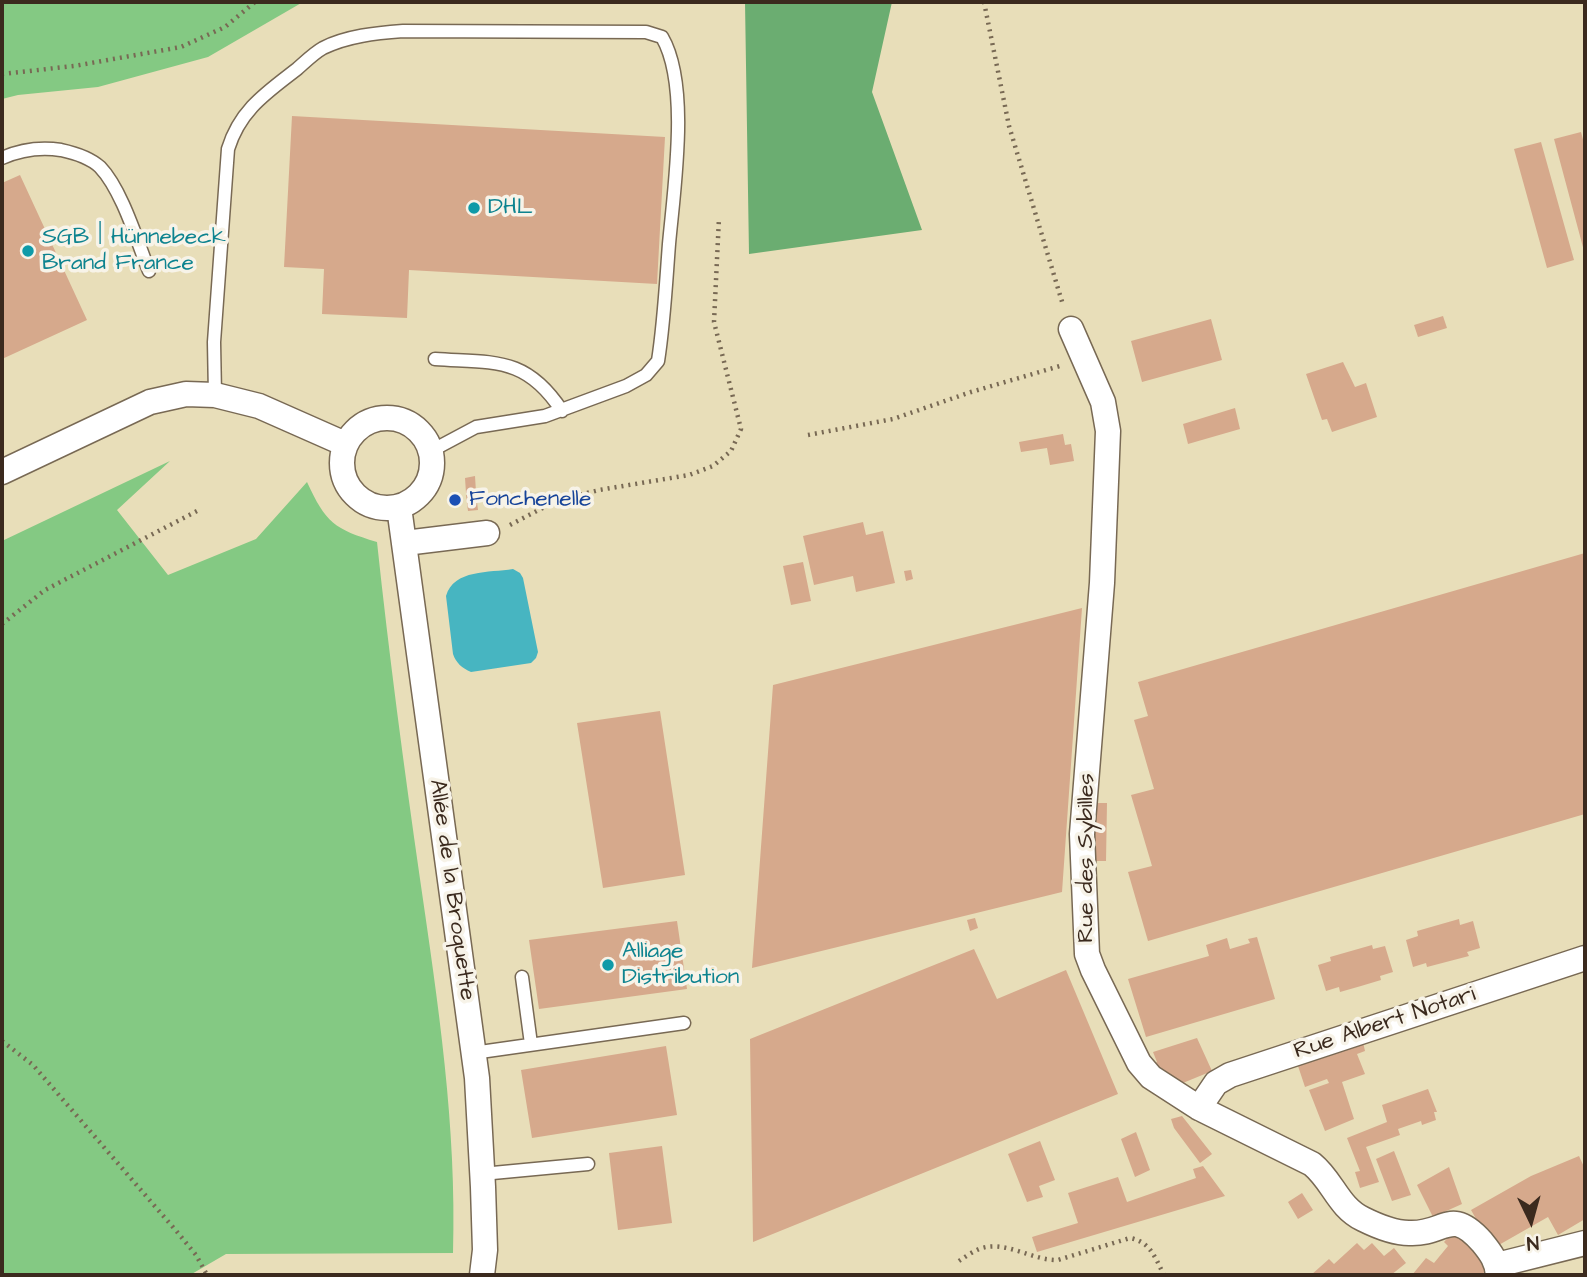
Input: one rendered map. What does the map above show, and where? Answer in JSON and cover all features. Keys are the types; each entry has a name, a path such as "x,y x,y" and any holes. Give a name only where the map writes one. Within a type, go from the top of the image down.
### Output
{"street":[{"name":"Rue des Sybilles","path":"1071,329 1103,402 1108,430 1101,583 1082,834 1087,954 1093,970 1139,1063 1151,1077 1199,1108 1312,1164 1321,1172 1339,1201 1361,1218 1398,1233 1413,1234 1452,1223 1462,1224 1470,1229 1493,1255 1498,1270"},
{"path":"2,472 150,402 186,394 215,395 269,409 345,444"},
{"path":"383,418 398,419 413,426 424,437 431,451 429,479 422,492 412,501 398,507 370,505 358,498 349,488 343,475 341,459 345,444 354,431 368,422 383,418"},
{"name":"Allée de la Broquette","path":"398,507 473,1053 482,1174 485,1251 482,1275"},
{"path":"405,543 487,533"},
{"name":"Rue Albert Notari","path":"1199,1108 1216,1083 1230,1075 1585,958"},
{"path":"1498,1270 1585,1243"}],"lane":[{"path":"215,395 214,342 228,149 233,131 245,113 264,95 323,48 366,34 402,31 646,32 662,37 670,50 677,103 678,142 658,361 646,375 626,386 562,411 523,421 477,427 431,451"},
{"path":"2,159 12,153 47,148 79,154 99,166 114,185 149,271"},
{"path":"435,359 496,363 522,370 549,390 562,411"},
{"path":"522,977 531,1044"},
{"path":"473,1053 684,1023"},
{"path":"482,1174 588,1164"}],"path":[{"path":"2,74 74,66 181,47 225,27 256,2"},
{"path":"984,2 1009,126 1071,329"},
{"path":"487,533 515,523 556,501 599,490 689,475 713,466 731,451 741,429 714,322 719,218"},
{"path":"808,435 893,419 971,391 1084,358"},
{"path":"2,624 45,590 197,511"},
{"path":"2,1041 33,1065 178,1233 207,1275"},
{"path":"959,1261 981,1248 1000,1248 1046,1261 1058,1260 1130,1238 1140,1240 1150,1248 1164,1275"}],"green space":[{"path":"2,2 303,2 208,57 98,87 2,99"},
{"path":"745,2 892,2 872,92 922,230 749,254"},
{"path":"170,461 117,510 168,575 256,539 307,482 320,507 333,523 377,542 445,1065 452,1159 453,1253 226,1254 190,1275 2,1275 2,541"}],"water":[{"path":"513,569 523,578 538,652 536,658 531,663 471,672 460,665 453,654 446,596 450,587 464,577"}],"building":[{"name":"DHL","path":"292,116 665,137 657,284 409,270 407,318 322,314 324,269 284,267"},
{"path":"1581,132 1585,147 1584,251 1554,139"},
{"path":"1541,142 1574,260 1547,268 1514,149"},
{"name":"SGB | Hünnebeck Brand France","path":"20,175 87,320 2,359 2,183"},
{"path":"1443,316 1447,328 1418,337 1414,325"},
{"path":"1211,319 1222,360 1142,382 1131,341"},
{"path":"1343,362 1355,387 1366,383 1377,417 1332,432 1327,419 1322,420 1306,374"},
{"path":"1235,408 1240,429 1188,444 1183,424"},
{"path":"1063,434 1065,445 1071,444 1074,461 1050,465 1047,448 1021,452 1019,442"},
{"path":"475,476 476,492 466,493 465,478"},
{"path":"476,494 478,510 468,511 466,495"},
{"path":"863,522 866,535 883,531 895,583 856,592 853,576 814,585 803,536"},
{"path":"1585,553 1585,814 1148,941 1128,872 1152,866 1131,795 1154,789 1134,720 1148,716 1138,682"},
{"path":"803,562 811,601 791,605 783,566"},
{"path":"911,570 913,579 906,581 904,571"},
{"path":"1082,608 1062,892 752,968 773,685"},
{"path":"660,711 685,875 603,888 577,723"},
{"path":"1094,803 1107,803 1106,861 1093,861"},
{"path":"975,918 978,928 970,931 967,920"},
{"path":"1459,919 1460,925 1473,921 1480,948 1467,952 1469,956 1427,967 1426,963 1413,967 1406,940 1418,936 1417,931"},
{"name":"Alliage Distribution","path":"677,921 687,989 539,1009 529,940"},
{"path":"1257,937 1275,999 1146,1037 1128,979 1209,956 1206,945 1227,938 1230,949 1250,943 1248,939"},
{"path":"1372,945 1373,949 1385,946 1393,972 1380,976 1381,980 1340,992 1339,987 1326,991 1318,965 1331,961 1330,957"},
{"path":"974,949 997,999 1066,970 1118,1094 753,1242 750,1039"},
{"path":"1197,1038 1212,1071 1178,1085 1152,1065 1157,1062 1153,1052"},
{"path":"1363,1042 1365,1051 1357,1054 1365,1074 1342,1082 1354,1119 1325,1131 1309,1090 1329,1083 1327,1079 1305,1087 1298,1066"},
{"path":"666,1046 677,1115 532,1138 521,1070"},
{"path":"1428,1089 1437,1112 1434,1112 1436,1120 1422,1125 1421,1121 1398,1129 1400,1135 1366,1147 1379,1182 1360,1188 1355,1172 1360,1171 1347,1138 1387,1122 1382,1105"},
{"path":"1182,1116 1212,1154 1200,1163 1174,1128 1171,1119"},
{"path":"1136,1132 1150,1170 1135,1177 1121,1139"},
{"path":"1040,1141 1055,1180 1039,1186 1043,1197 1027,1202 1008,1154"},
{"path":"662,1146 672,1223 618,1230 609,1153"},
{"path":"1394,1151 1411,1195 1392,1201 1376,1159"},
{"path":"1579,1156 1585,1169 1585,1219 1558,1235 1548,1217 1497,1246 1488,1240 1471,1210 1531,1176"},
{"path":"1203,1166 1225,1196 1037,1252 1032,1237 1078,1223 1068,1193 1118,1177 1127,1202 1196,1178 1193,1169"},
{"path":"1449,1167 1462,1204 1433,1217 1417,1185"},
{"path":"1302,1193 1313,1210 1298,1219 1288,1202"},
{"path":"1455,1230 1491,1263 1482,1275 1412,1275 1426,1258 1434,1263 1448,1246 1444,1242"},
{"path":"1357,1243 1364,1250 1372,1243 1384,1256 1394,1248 1406,1263 1391,1275 1311,1275 1329,1259 1334,1264"}],"place":[{"name":"DHL","path":"474,208"},
{"name":"SGB | Hünnebeck Brand France","path":"28,251"},
{"name":"Fonchenelle","path":"455,500"},
{"name":"Alliage Distribution","path":"608,965"}]}
